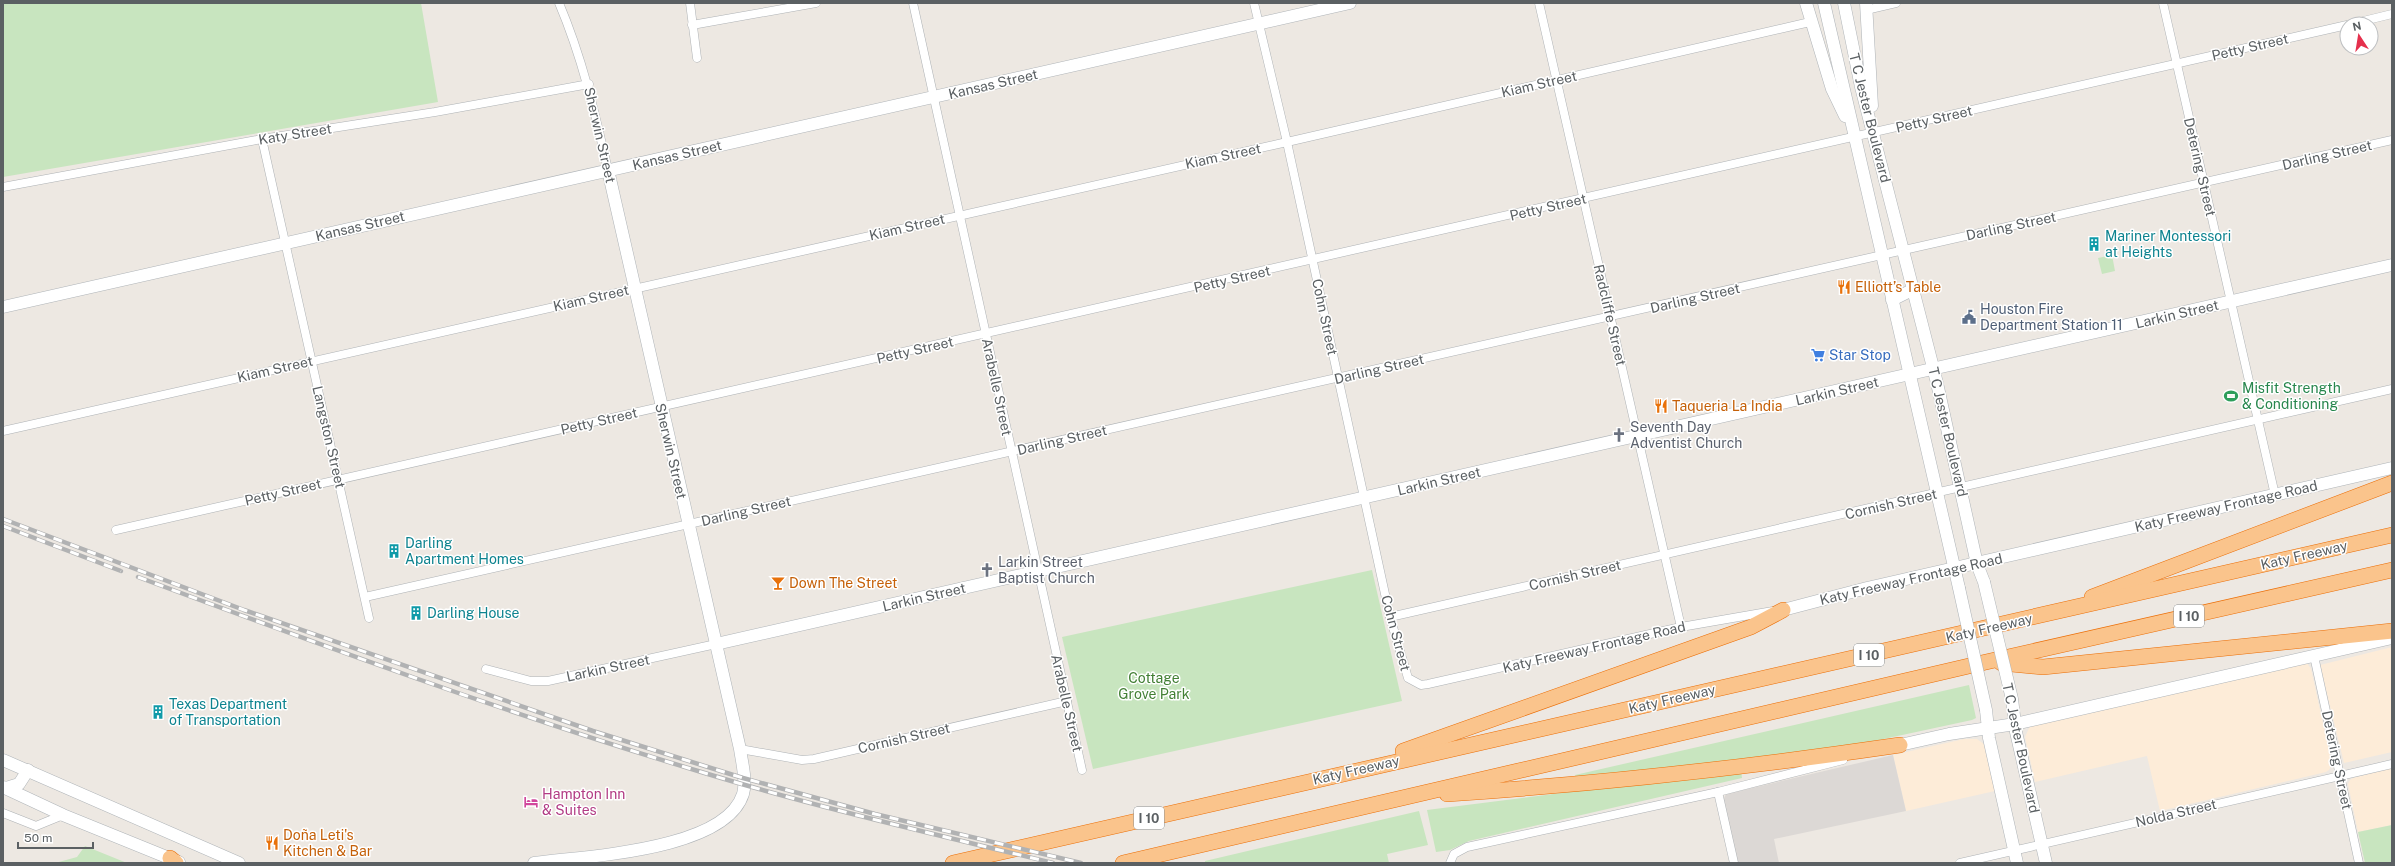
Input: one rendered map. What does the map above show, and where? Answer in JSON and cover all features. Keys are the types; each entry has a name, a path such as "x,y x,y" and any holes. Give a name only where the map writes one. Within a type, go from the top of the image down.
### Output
{"highway":[{"path":"2038,617 2392,483"},
{"name":"Katy Freeway","path":"953,863 1346,772 2038,617 2392,535"},
{"name":"I 10","path":"1123,863 1986,662 2392,570"},
{"path":"1346,772 1751,627 1783,610"},
{"path":"1986,662 2043,667 2392,632"},
{"path":"1402,797 1554,787 1800,760 1900,745"}],"street":[{"name":"Sherwin Street","path":"534,863 650,848 696,834 710,828 732,812 743,795 745,785 740,749 687,524 588,84 579,53 559,3"},
{"path":"690,3 697,58"},
{"path":"692,25 816,3"},
{"name":"Arabelle Street","path":"913,3 1082,770"},
{"name":"Cohn Street","path":"1254,3 1287,142 1390,617 1404,670 1411,681 1421,685 1428,684"},
{"name":"Kansas Street","path":"3,307 1350,3"},
{"name":"Radcliffe Street","path":"1539,3 1681,627"},
{"path":"1806,3 1810,22 1832,90 1855,137"},
{"name":"T C Jester Boulevard","path":"1824,3 1959,588 1986,710 1987,729 2017,863"},
{"name":"T C Jester Boulevard","path":"1844,3 1873,134 1933,369 1977,564 1984,582 2013,707 2015,724 2046,863"},
{"path":"1873,134 1866,6 1896,3"},
{"name":"Detering Street","path":"2163,3 2275,495"},
{"path":"2379,17 2392,14"},
{"name":"Kiam Street","path":"3,431 959,214 1287,142 1810,22"},
{"name":"Petty Street","path":"116,530 1873,134 2339,27"},
{"name":"Katy Street","path":"3,187 262,139 435,112 588,84"},
{"name":"Langston Street","path":"262,139 369,618"},
{"name":"Darling Street","path":"365,597 1902,252 2392,140"},
{"name":"Larkin Street","path":"486,669 531,681 548,681 2392,265"},
{"path":"1892,300 1912,290"},
{"name":"Cornish Street","path":"1390,617 1937,494 2392,389"},
{"name":"Katy Freeway Frontage Road","path":"1428,684 1681,627 1783,610 1954,568 1977,564 2392,468"},
{"path":"1450,863 1454,854 1467,847 1718,792 1948,734 2015,724 2392,638"},
{"name":"Detering Street","path":"2314,656 2359,863"},
{"name":"Cornish Street","path":"740,749 802,760 814,759 1066,701"},
{"path":"3,760 239,863"},
{"name":"Nolda Street","path":"1960,863 2392,764"},
{"path":"5,788 19,784 28,770"},
{"path":"5,788 63,815 176,861"},
{"path":"1718,792 1734,863"},
{"path":"3,813 36,826 63,815"}],"shaded area":[{"path":"2392,647 2392,752 2344,763 2320,665"},
{"path":"2307,663 2311,669 2332,764 2326,772 2160,811 2147,756 2035,782 2025,737 2030,726"},
{"path":"1964,739 1977,739 1984,744 1995,791 1906,811 1893,755"},
{"path":"1893,755 1906,811 1774,839 1779,863 1738,863 1723,800 1726,794"},
{"path":"2392,768 2392,825 2358,832 2348,784 2350,780"}],"green space":[{"path":"421,3 438,102 3,177 3,4"},
{"path":"2112,255 2115,271 2102,274 2098,258"},
{"name":"Cottage Grove Park","path":"1372,570 1402,701 1093,769 1062,637"},
{"path":"1969,685 1976,718 1972,720 1821,751 1577,782 1575,775"},
{"path":"1741,770 1742,778 1469,841 1450,850 1436,852 1427,810"},
{"path":"1419,811 1428,845 1387,854 1389,863 1205,863 1205,861"},
{"path":"2392,825 2392,863 2365,863 2358,832"},
{"path":"85,846 127,863 55,863 77,857"}],"railway":[{"path":"3,519 244,610 593,731 743,778 875,814 1081,863"},
{"path":"3,526 121,571"},
{"path":"138,577 487,703 627,749 742,784 875,820 1053,863"}],"place":[{"name":"Mariner Montessori at Heights","path":"2094,244"},
{"name":"Elliott’s Table","path":"1844,287"},
{"name":"Houston Fire Department Station 11","path":"1969,317"},
{"name":"Star Stop","path":"1818,355"},
{"name":"Misfit Strength & Conditioning","path":"2231,396"},
{"name":"Taqueria La India","path":"1661,406"},
{"name":"Seventh Day Adventist Church","path":"1619,435"},
{"name":"Darling Apartment Homes","path":"394,551"},
{"name":"Larkin Street Baptist Church","path":"987,570"},
{"name":"Down The Street","path":"778,583"},
{"name":"Darling House","path":"416,613"},
{"name":"Texas Department of Transportation","path":"158,712"},
{"name":"Hampton Inn & Suites","path":"531,802"},
{"name":"Doña Leti's Kitchen & Bar","path":"272,843"}]}
